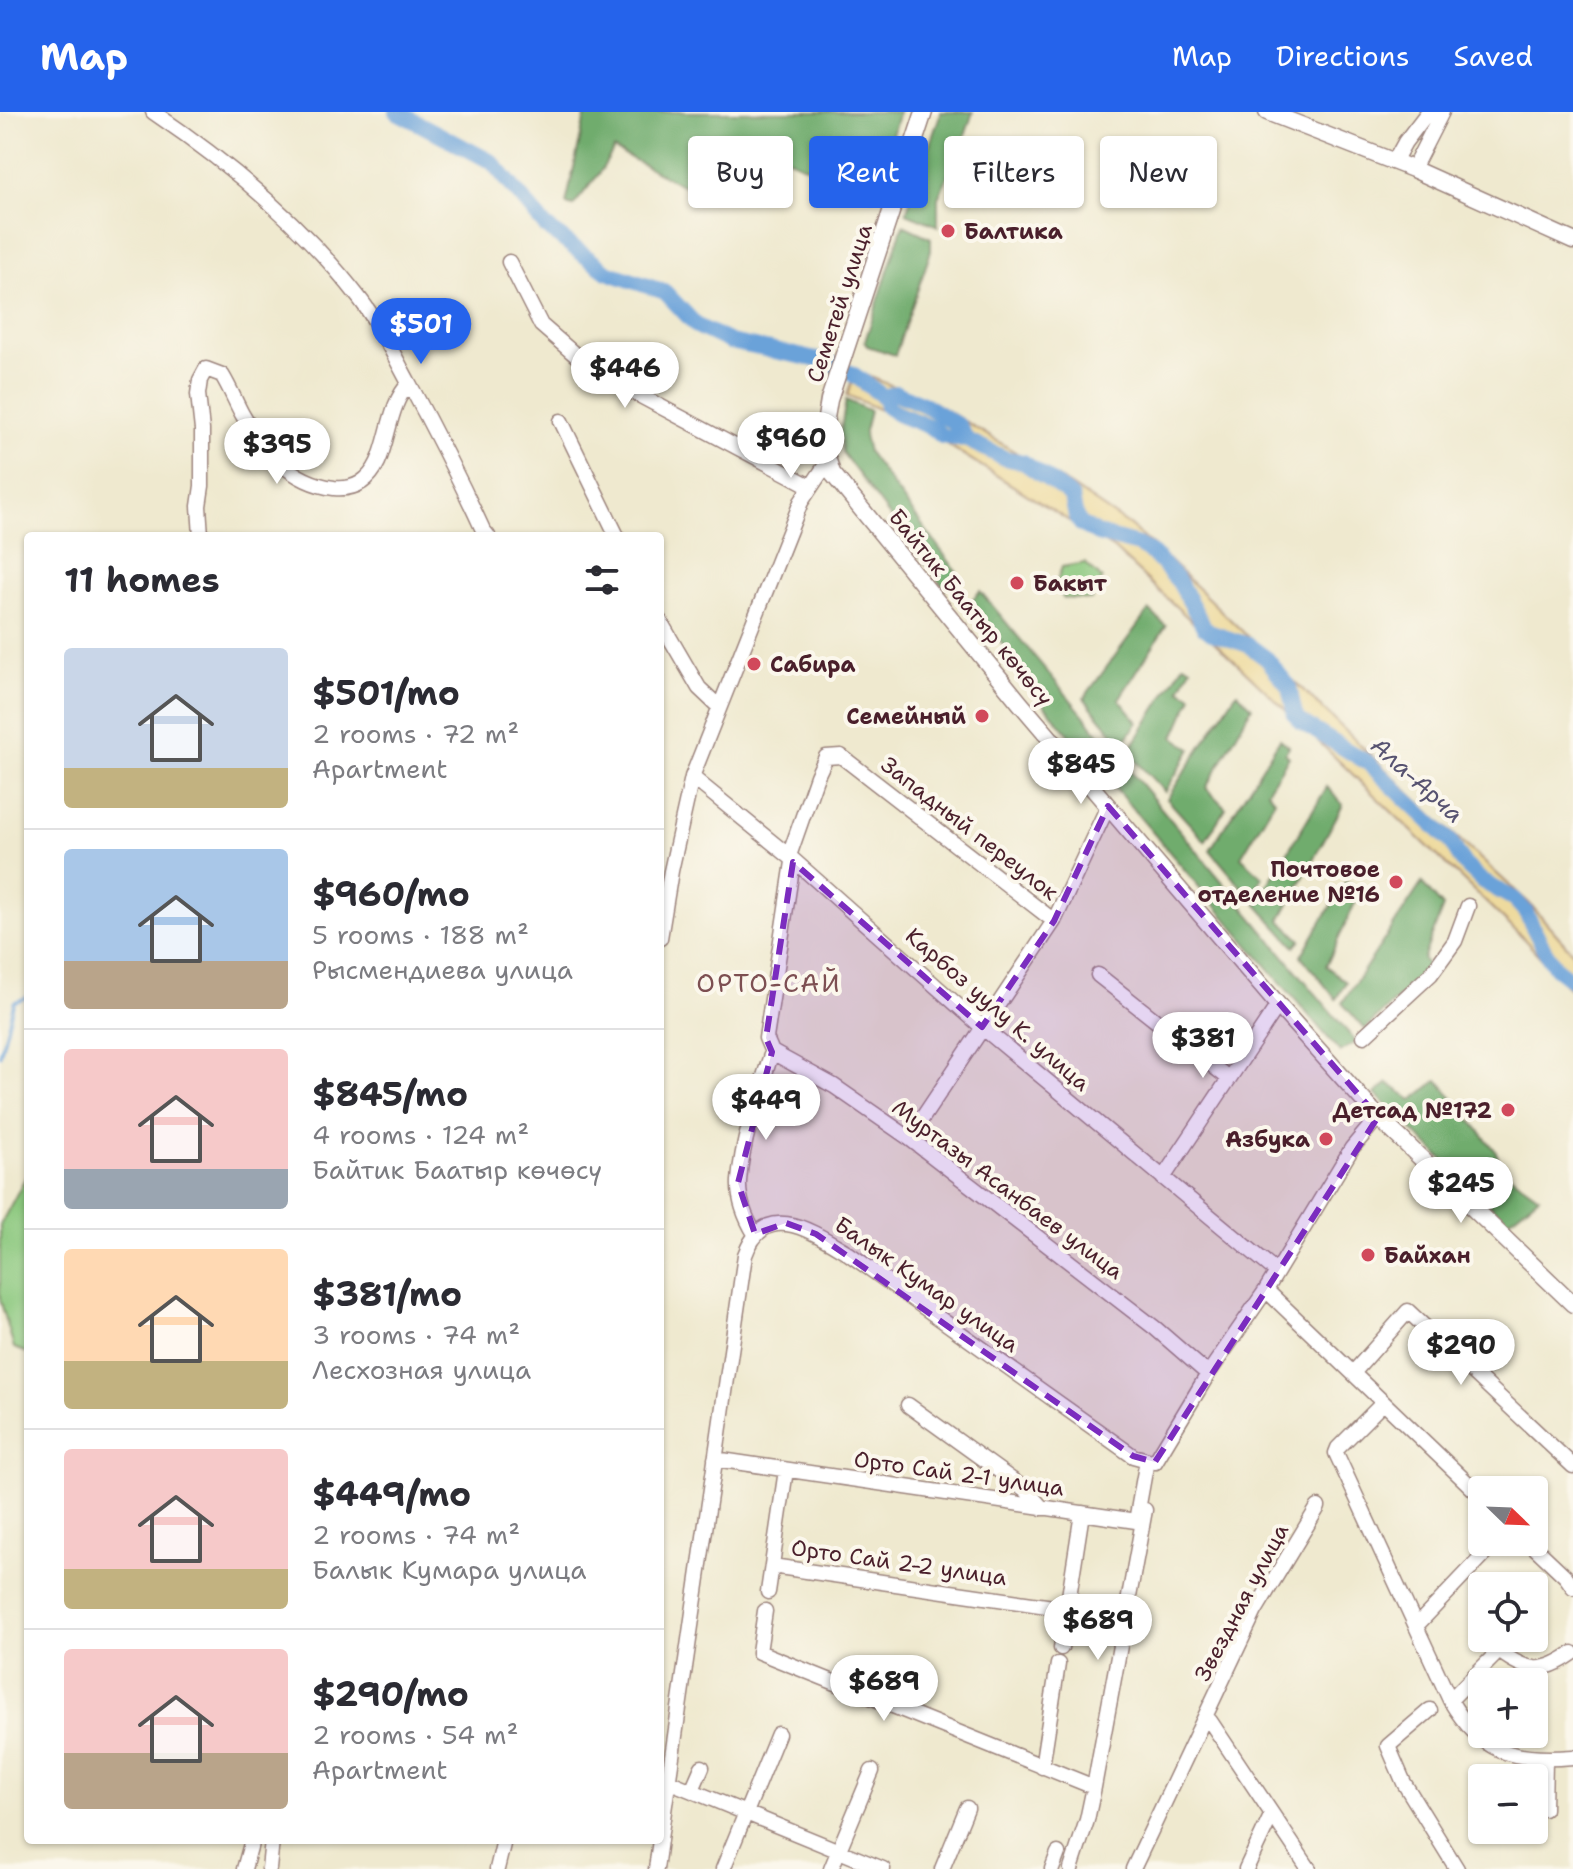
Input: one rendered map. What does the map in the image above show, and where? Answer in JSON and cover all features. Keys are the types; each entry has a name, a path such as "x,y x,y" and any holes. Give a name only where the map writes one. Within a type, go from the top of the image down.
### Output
{"main road":[{"name":"Семетей улица","path":"827,463 822,442 829,400 924,112"},
{"path":"1267,112 1413,169 1573,241"},
{"name":"Байтик Баатыр көчөсү","path":"827,463 837,479 1108,806 1278,1005 1378,1117 1573,1304"}],"street":[{"path":"153,112 249,184 304,235 361,300 387,339 485,532"},
{"path":"1394,162 1405,142 1437,113"},
{"path":"1413,169 1437,113"},
{"path":"509,262 541,325 588,366 810,486"},
{"path":"201,532 202,430 198,394 206,369 222,375 255,434 287,470 310,482 342,488 369,478 386,443 398,396 409,384"},
{"path":"561,421 615,532"},
{"path":"664,914 692,777 794,518 810,486 827,463"},
{"path":"664,628 699,688 718,706"},
{"name":"Западный переулок","path":"791,859 826,757 841,756 1054,921"},
{"name":"Карбоз уулу К. улица","path":"692,777 791,859 982,1027 1277,1272"},
{"name":"Западный переулок","path":"909,1138 1054,921 1108,806"},
{"path":"664,1810 745,1255 755,1234 745,1217 738,1183 753,1114 772,1052 766,1038 791,859"},
{"path":"1364,1036 1431,974 1455,941 1468,906"},
{"path":"1098,975 1227,1077"},
{"path":"1163,1178 1227,1077 1278,1005"},
{"name":"Муртазы Асанбаев улица","path":"772,1052 834,1086 909,1138 1155,1328 1208,1374"},
{"path":"1071,1869 1094,1787 1151,1461 1266,1290 1352,1148 1378,1117"},
{"name":"Балык Кумар улица","path":"755,1234 766,1227 786,1223 816,1234 845,1251 1133,1456 1151,1461"},
{"path":"1266,1290 1468,1484"},
{"path":"1353,1373 1408,1311 1573,1466"},
{"path":"1383,1403 1336,1453 1450,1700 1470,1729 1493,1749 1545,1759 1573,1757"},
{"path":"908,1405 1026,1490 1042,1508"},
{"name":"Орто Сай 2-1 улица","path":"715,1459 1137,1520 1151,1461"},
{"name":"Орто Сай 2-2 улица","path":"768,1592 786,1470"},
{"name":"Звездная улица","path":"1133,1869 1255,1611 1318,1507"},
{"path":"1061,1648 1082,1513"},
{"path":"1417,1625 1483,1556"},
{"path":"1545,1556 1571,1578"},
{"name":"Орто Сай 2-2 улица","path":"772,1566 1067,1609"},
{"path":"765,1611 759,1652 1094,1787"},
{"path":"1450,1700 1499,1651 1513,1662 1527,1668 1541,1669 1555,1665 1573,1653"},
{"path":"1042,1767 1058,1664"},
{"path":"1430,1710 1388,1746 1404,1783 1457,1869"},
{"path":"1204,1719 1210,1721 1309,1869"},
{"path":"723,1869 778,1734"},
{"path":"1545,1759 1545,1764"},
{"path":"692,1790 702,1767"},
{"path":"831,1869 872,1771"},
{"path":"668,1781 883,1869"},
{"path":"942,1869 967,1808"},
{"path":"1246,1869 1272,1814"},
{"path":"251,1844 245,1867 268,1869 271,1844"},
{"path":"497,1869 503,1844"},
{"path":"656,1869 659,1844"},
{"path":"1052,1869 1058,1853"}],"highlighted area":[{"path":"1108,806 1378,1117 1155,1462 1133,1456 816,1234 786,1223 755,1234 738,1183 772,1052 766,1038 793,862 982,1027 1054,921"}],"green space":[{"path":"586,112 899,112 892,136 809,136 809,168 793,161 793,136 688,136 688,188 614,149 599,174 573,206 566,204"},
{"path":"941,112 973,112 965,136 944,136 944,184 938,198 938,226 906,213 908,208 928,208 928,150"},
{"path":"903,225 931,238 931,251 895,355 867,346 865,341"},
{"path":"846,400 870,411 864,435 868,452 957,572 945,590 842,452 840,434"},
{"path":"1085,563 1102,579 1091,600 1063,598 1056,584 1062,567"},
{"path":"980,591 1356,1042 1340,1052 1044,705 1025,673 970,602"},
{"path":"1149,610 1166,626 1119,699 1138,722 1122,745 1084,698"},
{"path":"1184,664 1191,668 1180,689 1192,696 1174,737 1191,749 1165,792 1128,753"},
{"path":"1237,692 1252,707 1206,788 1226,808 1205,841 1167,799"},
{"path":"1280,739 1289,746 1285,753 1289,757 1267,791 1275,800 1241,857 1263,877 1250,897 1210,850"},
{"path":"1327,787 1343,805 1280,920 1301,940 1295,947 1256,904"},
{"path":"1346,881 1360,892 1326,966 1346,982 1336,999 1301,956"},
{"path":"1422,883 1443,907 1423,959 1430,968 1365,1029 1342,1003"},
{"path":"1438,1080 1495,1150 1504,1171 1539,1196 1507,1222 1375,1094 1388,1083 1412,1100"},
{"path":"24,1180 24,1352 14,1348 0,1299 0,1225"}],"sand":[{"path":"855,371 933,402 1071,486 1130,526 1157,549 1438,820 1529,903 1573,953 1573,993 1523,938 1114,549 919,427 847,395"}],"waterway":[{"name":"Ала-Арча","path":"397,112 492,162 546,227 607,272 665,292 697,326 730,342 829,362 854,375 884,397 896,393 925,405 959,426 967,440 1004,458 1023,462 1067,493 1072,498 1076,517 1081,524 1098,534 1138,545 1153,554 1179,582 1204,627 1212,633 1248,645 1267,659 1289,687 1295,715 1301,722 1368,763 1450,841 1464,864 1482,881 1514,899 1525,911 1556,968 1573,981"},
{"path":"884,397 887,407 898,414 933,428 942,436 967,440"},
{"path":"0,1055 14,1002 24,998"}],"place":[{"name":"Балтика","path":"948,231"},
{"name":"Бакыт","path":"1017,583"},
{"name":"Сабира","path":"754,664"},
{"name":"Семейный","path":"982,716"},
{"name":"Почтовое отделение №16","path":"1396,882"},
{"name":"Детсад №172","path":"1508,1110"},
{"name":"Азбука","path":"1326,1139"},
{"name":"Байхан","path":"1368,1255"}],"district":[{"name":"ОРТО-САЙ","path":"769,983"}]}
